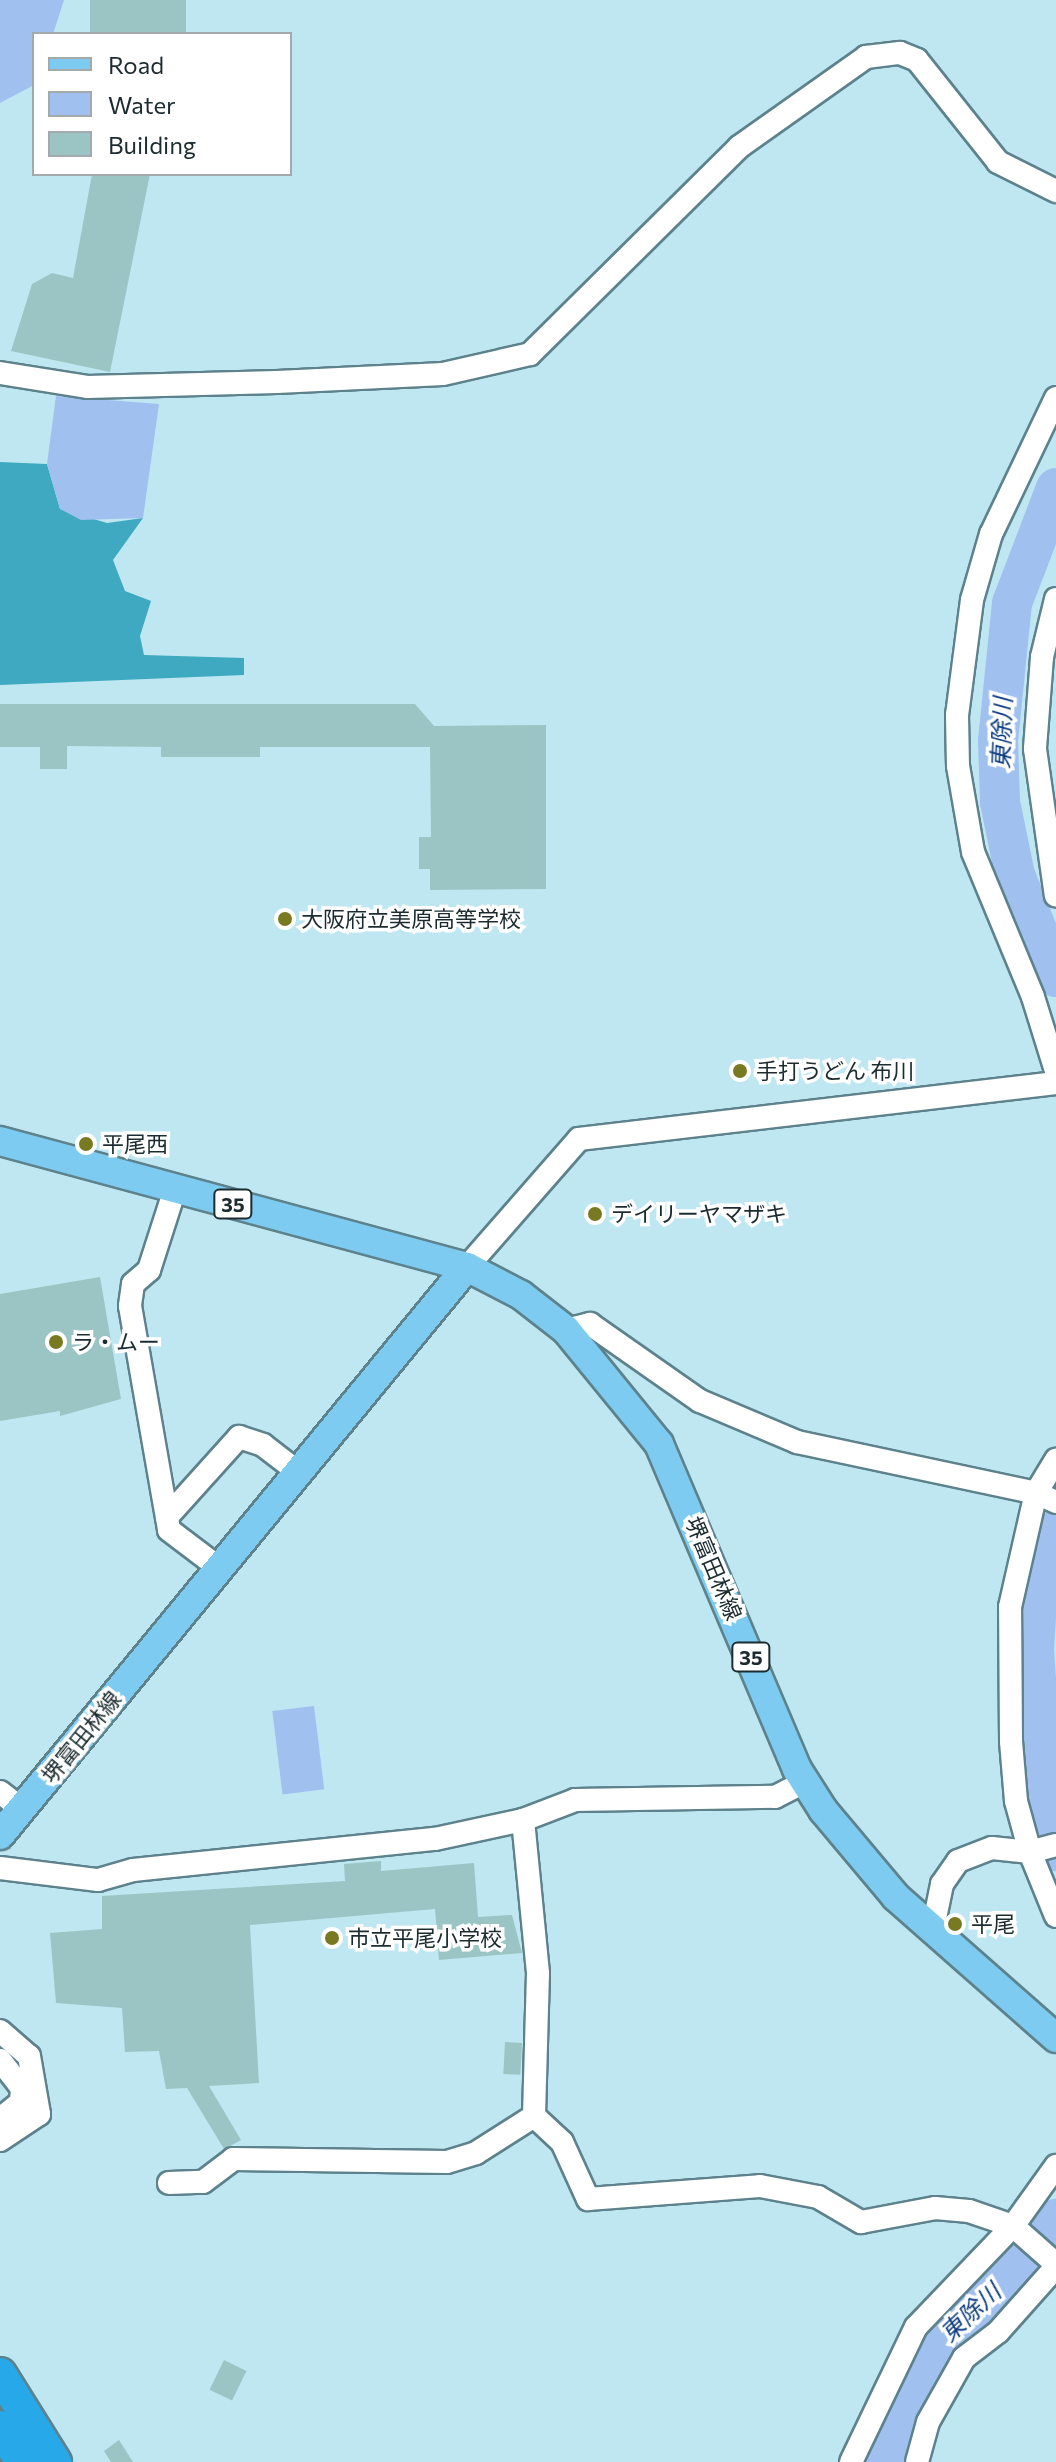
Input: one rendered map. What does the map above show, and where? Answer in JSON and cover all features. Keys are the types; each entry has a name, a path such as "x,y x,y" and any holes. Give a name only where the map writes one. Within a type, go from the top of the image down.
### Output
{"highway":[{"path":"0,2374 55,2462"},
{"path":"0,2427 22,2462"}],"main road":[{"name":"堺富田林線","path":"0,1141 467,1267 521,1295 566,1330 659,1444 805,1782 855,1852 933,1928 1056,2038"},
{"name":"堺富田林線","path":"0,1835 11,1800 219,1568 467,1267"}],"street":[{"path":"0,373 87,387 277,382 443,374 530,354 739,147 866,57 900,53 917,60 998,162 1056,191"},
{"path":"1056,398 991,534 972,600 957,715 958,766 973,852 1033,997 1056,1071"},
{"path":"1056,599 1042,657 1035,749 1056,896"},
{"path":"467,1267 579,1139 600,1132 1056,1083"},
{"path":"175,1189 149,1270 133,1284 130,1306 169,1530 219,1568"},
{"path":"566,1330 590,1324 700,1401 797,1442 1048,1499"},
{"path":"167,1517 239,1437 263,1445 298,1472"},
{"path":"1056,1460 1048,1499 1010,1607 1008,1684 1016,1801 1031,1852 1056,1916"},
{"path":"0,1868 98,1880 133,1870 435,1839 523,1820 575,1800 775,1797 805,1782"},
{"path":"523,1820 538,1973 534,2116 562,2142 588,2199 760,2186 818,2197 861,2222 935,2208 1013,2226 1056,2266 998,2332 964,2358 928,2422 917,2462"},
{"path":"933,1928 942,1884 958,1861 992,1848 1031,1852 1056,1845"},
{"path":"0,2031 29,2056 39,2114 0,2140"},
{"path":"0,2119 21,2102 22,2088 1,2058"},
{"path":"169,2183 203,2182 233,2159 447,2162 476,2153 534,2116"},
{"path":"851,2462 916,2327 1013,2226 1056,2166"}],"shaded area":[{"path":"0,462 47,464 60,509 107,523 143,518 113,560 125,591 151,601 140,636 144,655 244,658 244,675 0,685"}],"water":[{"path":"0,0 64,0 54,32 32,32 32,86 0,103"},
{"path":"56,396 159,404 143,518 81,520 60,509 47,464"},
{"path":"314,1706 324,1789 283,1794 272,1711"}],"building":[{"path":"90,0 186,0 186,32 90,32"},
{"path":"92,176 150,176 110,372 11,351 32,284 52,273 73,278"},
{"path":"0,704 415,704 434,726 546,725 546,889 430,890 430,869 419,869 419,837 431,837 430,747 260,747 260,757 161,757 161,747 67,746 67,769 40,769 40,747 0,747"},
{"name":"ラ・ムー","path":"100,1277 121,1399 60,1416 60,1411 0,1421 0,1294"},
{"path":"381,1861 381,1871 474,1863 478,1917 512,1915 522,1953 439,1960 435,1909 250,1925 259,2083 209,2086 241,2140 224,2149 187,2088 166,2089 159,2051 125,2052 122,2008 56,2003 50,1933 102,1929 102,1896 345,1881 344,1864"},
{"path":"505,2042 522,2043 520,2075 503,2074"},
{"path":"224,2360 246,2371 232,2401 210,2390"},
{"path":"119,2440 133,2462 111,2462 104,2451"}],"waterway":[{"name":"東除川","path":"1056,488 1012,603 998,741 1000,802 1015,875 1056,977"},
{"name":"東除川","path":"1056,1530 1038,1584 1034,1649 1045,1815 1056,1851"},
{"name":"東除川","path":"887,2462 903,2406 936,2343 986,2302 1056,2219"}],"place":[{"name":"大阪府立美原高等学校","path":"285,919"},
{"name":"手打うどん 布川","path":"740,1071"},
{"name":"平尾西","path":"86,1144"},
{"name":"デイリーヤマザキ","path":"595,1214"},
{"name":"ラ・ムー","path":"56,1342"},
{"name":"平尾","path":"955,1924"},
{"name":"市立平尾小学校","path":"332,1938"}]}
